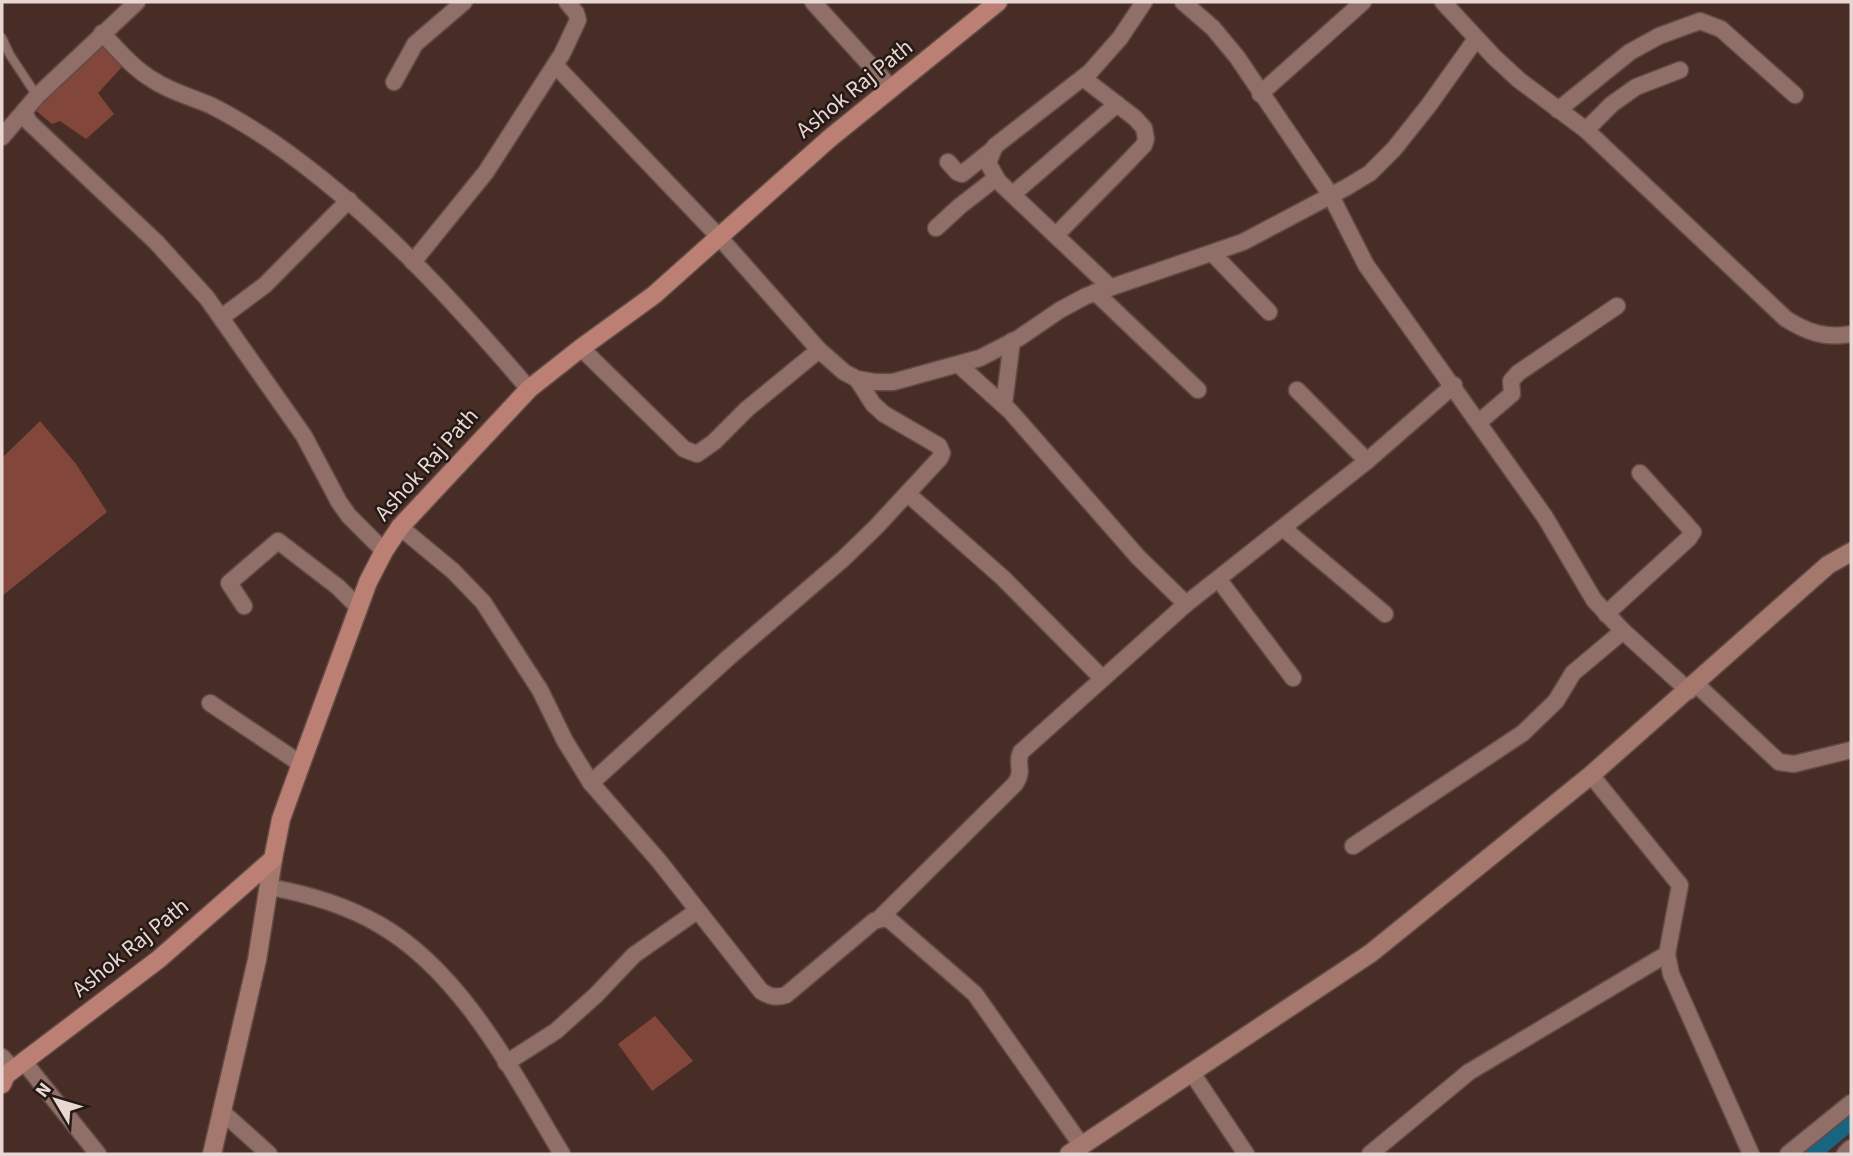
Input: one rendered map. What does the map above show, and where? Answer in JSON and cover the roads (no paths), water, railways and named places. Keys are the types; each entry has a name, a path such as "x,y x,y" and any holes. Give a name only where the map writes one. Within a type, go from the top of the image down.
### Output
{"main road":[{"name":"Ashok Raj Path","path":"8,1070 159,959 273,859 281,819 358,607 384,551 400,527 529,389 580,348 654,295 830,138 998,2"},
{"path":"1075,1150 1371,953 1591,775 1828,565 1851,552"},
{"path":"212,1154 255,971 273,859"}],"street":[{"path":"2,137 37,96 137,2"},
{"path":"394,82 415,44 464,2"},
{"path":"413,262 486,172 555,65 578,20 567,2"},
{"path":"813,2 892,89"},
{"path":"948,162 962,174 1083,78 1107,54 1144,2"},
{"path":"1183,2 1227,43 1331,195 1366,265 1397,311 1454,385 1545,517 1594,600 1606,614 1779,762 1794,764 1851,750"},
{"path":"1260,94 1363,2"},
{"path":"1443,2 1505,68 1586,130 1786,319 1807,332 1836,337 1851,334"},
{"path":"1559,110 1630,52 1659,36 1700,22 1721,29 1795,95"},
{"path":"102,33 135,68 152,80 211,106 269,140 349,200 413,262 529,389"},
{"path":"555,65 720,238 819,350 844,372 857,379 893,382 980,358 1060,310 1102,289 1213,254 1263,232 1360,180 1380,164 1429,105 1476,39"},
{"path":"1586,130 1612,104 1636,87 1680,70"},
{"path":"1056,235 1144,145 1147,134 1144,128 1117,104 1083,78"},
{"path":"1013,194 1117,104"},
{"path":"24,112 29,121 156,242 222,317 313,450 339,502 349,516 384,551"},
{"path":"992,150 988,163 996,178 1056,235 1102,289 1198,390"},
{"path":"936,228 996,178"},
{"path":"222,317 265,285 349,200"},
{"path":"1213,254 1269,312"},
{"path":"1479,422 1512,394 1511,381 1518,373 1617,306"},
{"path":"1003,404 1012,341"},
{"path":"580,348 684,449 697,454 819,350"},
{"path":"959,365 1003,404 1065,470 1138,557 1186,604"},
{"path":"591,783 728,658 843,559 940,458 942,453 939,446 884,414 873,404 857,379"},
{"path":"400,527 461,579 497,620 540,690 565,741 591,783 659,861 761,990 768,996 778,998 795,989 867,926 879,919 1015,784 1021,772 1018,762 1021,752 1102,678 1186,604 1284,529 1454,385"},
{"path":"1297,390 1367,461"},
{"path":"1606,614 1693,532 1640,473"},
{"path":"908,494 1003,578 1102,678"},
{"path":"1284,529 1384,614"},
{"path":"244,606 229,583 278,541 338,587 358,607"},
{"path":"1219,580 1293,678"},
{"path":"1353,846 1523,733 1556,701 1573,673 1623,631"},
{"path":"210,703 301,764"},
{"path":"1591,775 1680,885 1667,954 1671,974 1751,1154"},
{"path":"269,887 342,906 381,925 413,948 457,992 506,1063 562,1154"},
{"path":"506,1063 556,1031 596,995 634,955 697,911"},
{"path":"879,919 891,921 900,927 975,994 1075,1150"},
{"path":"1370,1154 1469,1072 1667,954"},
{"path":"8,1070 98,1154"},
{"path":"1192,1073 1246,1154"},
{"path":"1788,1154 1851,1103"},
{"path":"221,1111 270,1154"},
{"path":"1846,1154 1851,1149"}],"lane":[{"path":"2,38 37,96"}],"waterway":[{"path":"1812,1154 1851,1122"}]}
